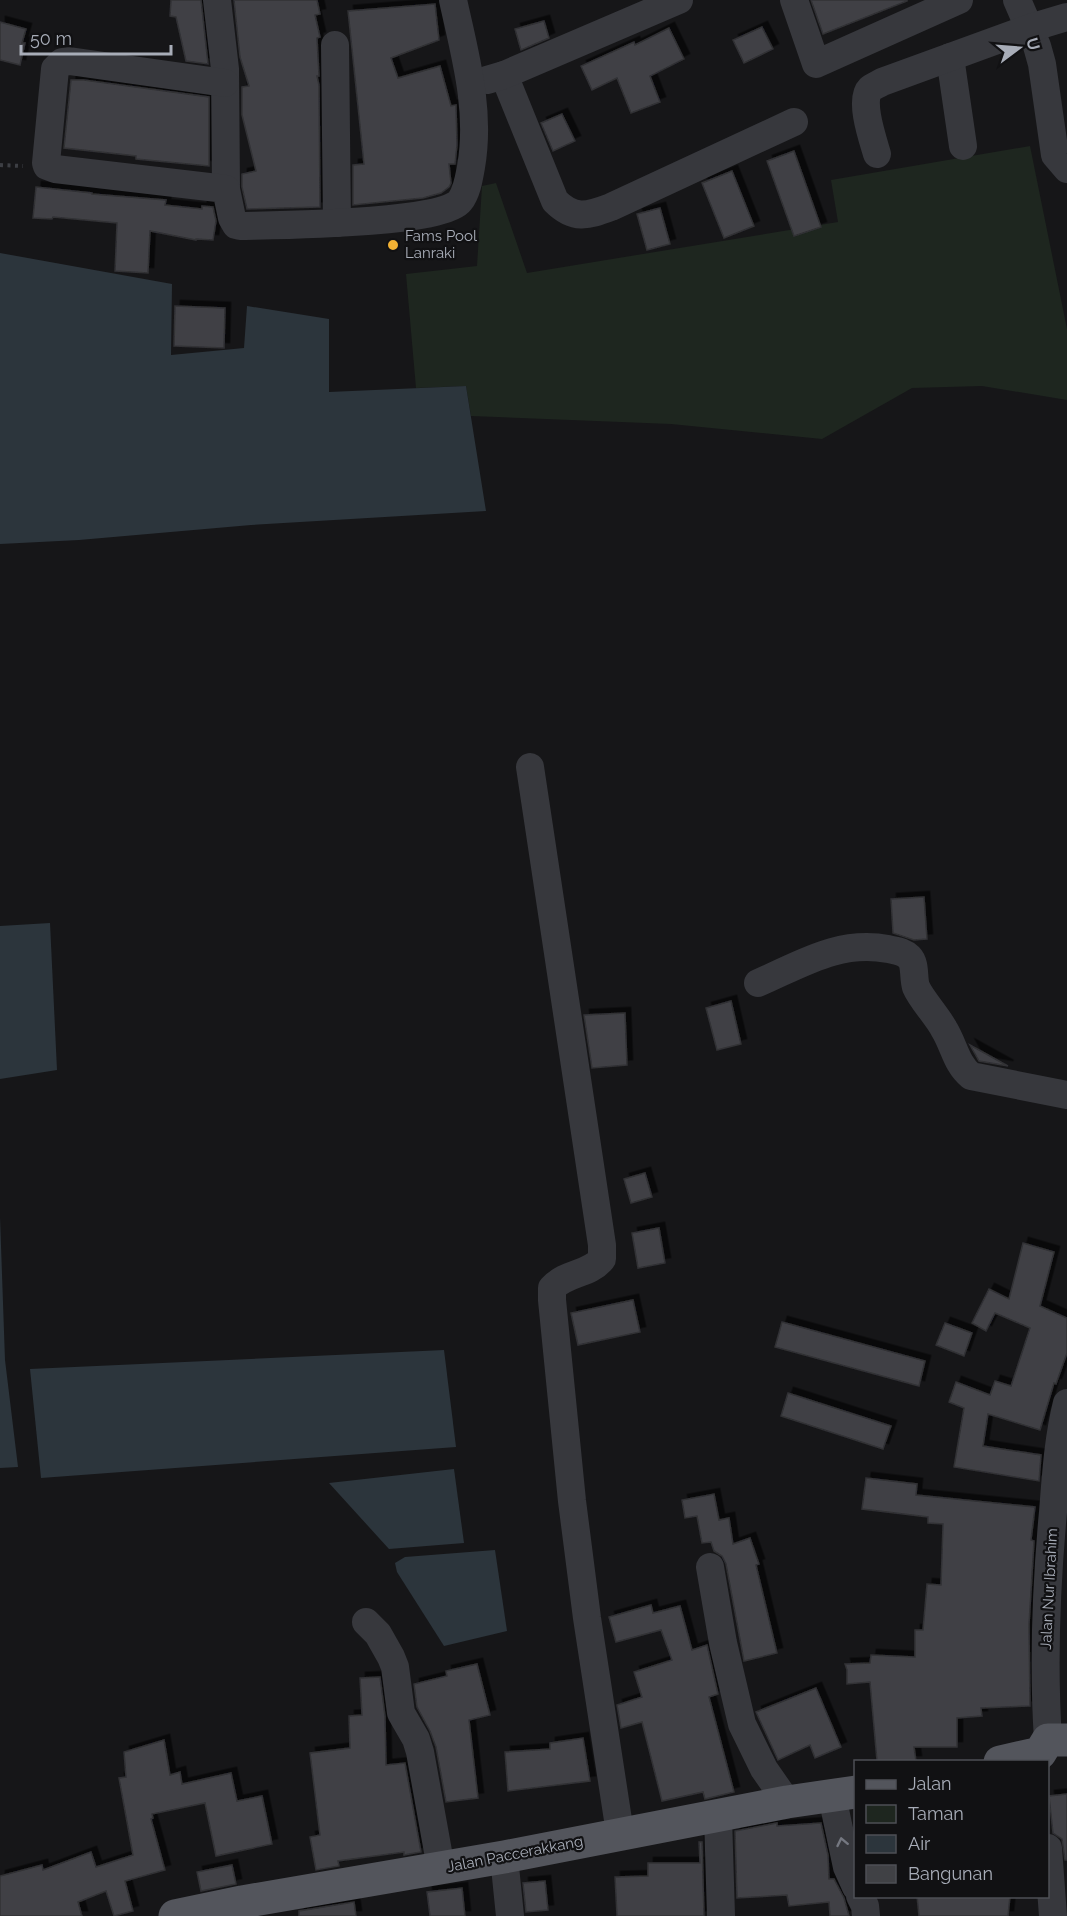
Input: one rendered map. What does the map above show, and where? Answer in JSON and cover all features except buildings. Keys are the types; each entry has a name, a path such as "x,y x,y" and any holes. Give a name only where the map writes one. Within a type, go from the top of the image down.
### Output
{"main road":[{"path":"1004,1760 1049,1749"},
{"name":"Jalan Paccerakkang","path":"175,1916 242,1902 504,1857 787,1802 844,1794"}],"street":[{"path":"217,0 225,83 226,189 232,218 236,225 337,223 431,214 450,209 459,202 468,184 475,119 471,85 453,0"},
{"path":"471,85 504,75 679,0"},
{"path":"794,0 816,64 959,0"},
{"path":"1017,0 1030,28 1042,64 1055,155 1067,169"},
{"path":"877,154 865,105 869,90 882,82 1030,28 1067,17"},
{"path":"335,45 337,223"},
{"path":"950,57 963,146"},
{"path":"225,83 69,61 62,62 55,69 46,159 47,166 55,170 226,189"},
{"path":"504,75 555,201 563,209 584,216 611,207 794,122"},
{"path":"530,767 602,1245 602,1259 595,1268 561,1279 552,1288 552,1300 572,1501 587,1618 620,1833"},
{"path":"758,982 837,949 852,947 903,952 912,960 917,991 936,1014 947,1033 962,1069 971,1076 1067,1095"},
{"name":"Jalan Nur Ibrahim","path":"1049,1749 1046,1682 1057,1570 1067,1403"},
{"path":"710,1567 723,1643 742,1724 764,1769 787,1802"},
{"path":"366,1622 378,1634 395,1667 401,1713 416,1739 420,1752 441,1868"},
{"path":"844,1794 847,1867 854,1881"},
{"path":"718,1817 721,1916"},
{"path":"504,1857 510,1916"},
{"path":"1049,1871 1053,1916"}],"green space":[{"path":"1030,146 1067,329 1067,400 982,386 912,388 822,439 671,424 471,416 466,386 416,388 406,274 477,266 482,186 496,183 527,273 838,222 831,180"}],"water":[{"path":"0,253 172,284 171,355 244,348 247,306 329,319 329,392 466,386 486,511 251,525 79,540 0,544"},
{"path":"50,923 57,1070 0,1079 0,926"},
{"path":"0,1217 5,1360 18,1467 0,1468"},
{"path":"444,1350 456,1447 41,1478 30,1369"},
{"path":"454,1469 464,1543 389,1549 329,1483"},
{"path":"495,1550 507,1631 444,1646 397,1572 395,1563 405,1557"}],"place":[{"name":"Fams Pool Lanraki","path":"393,245"}]}
